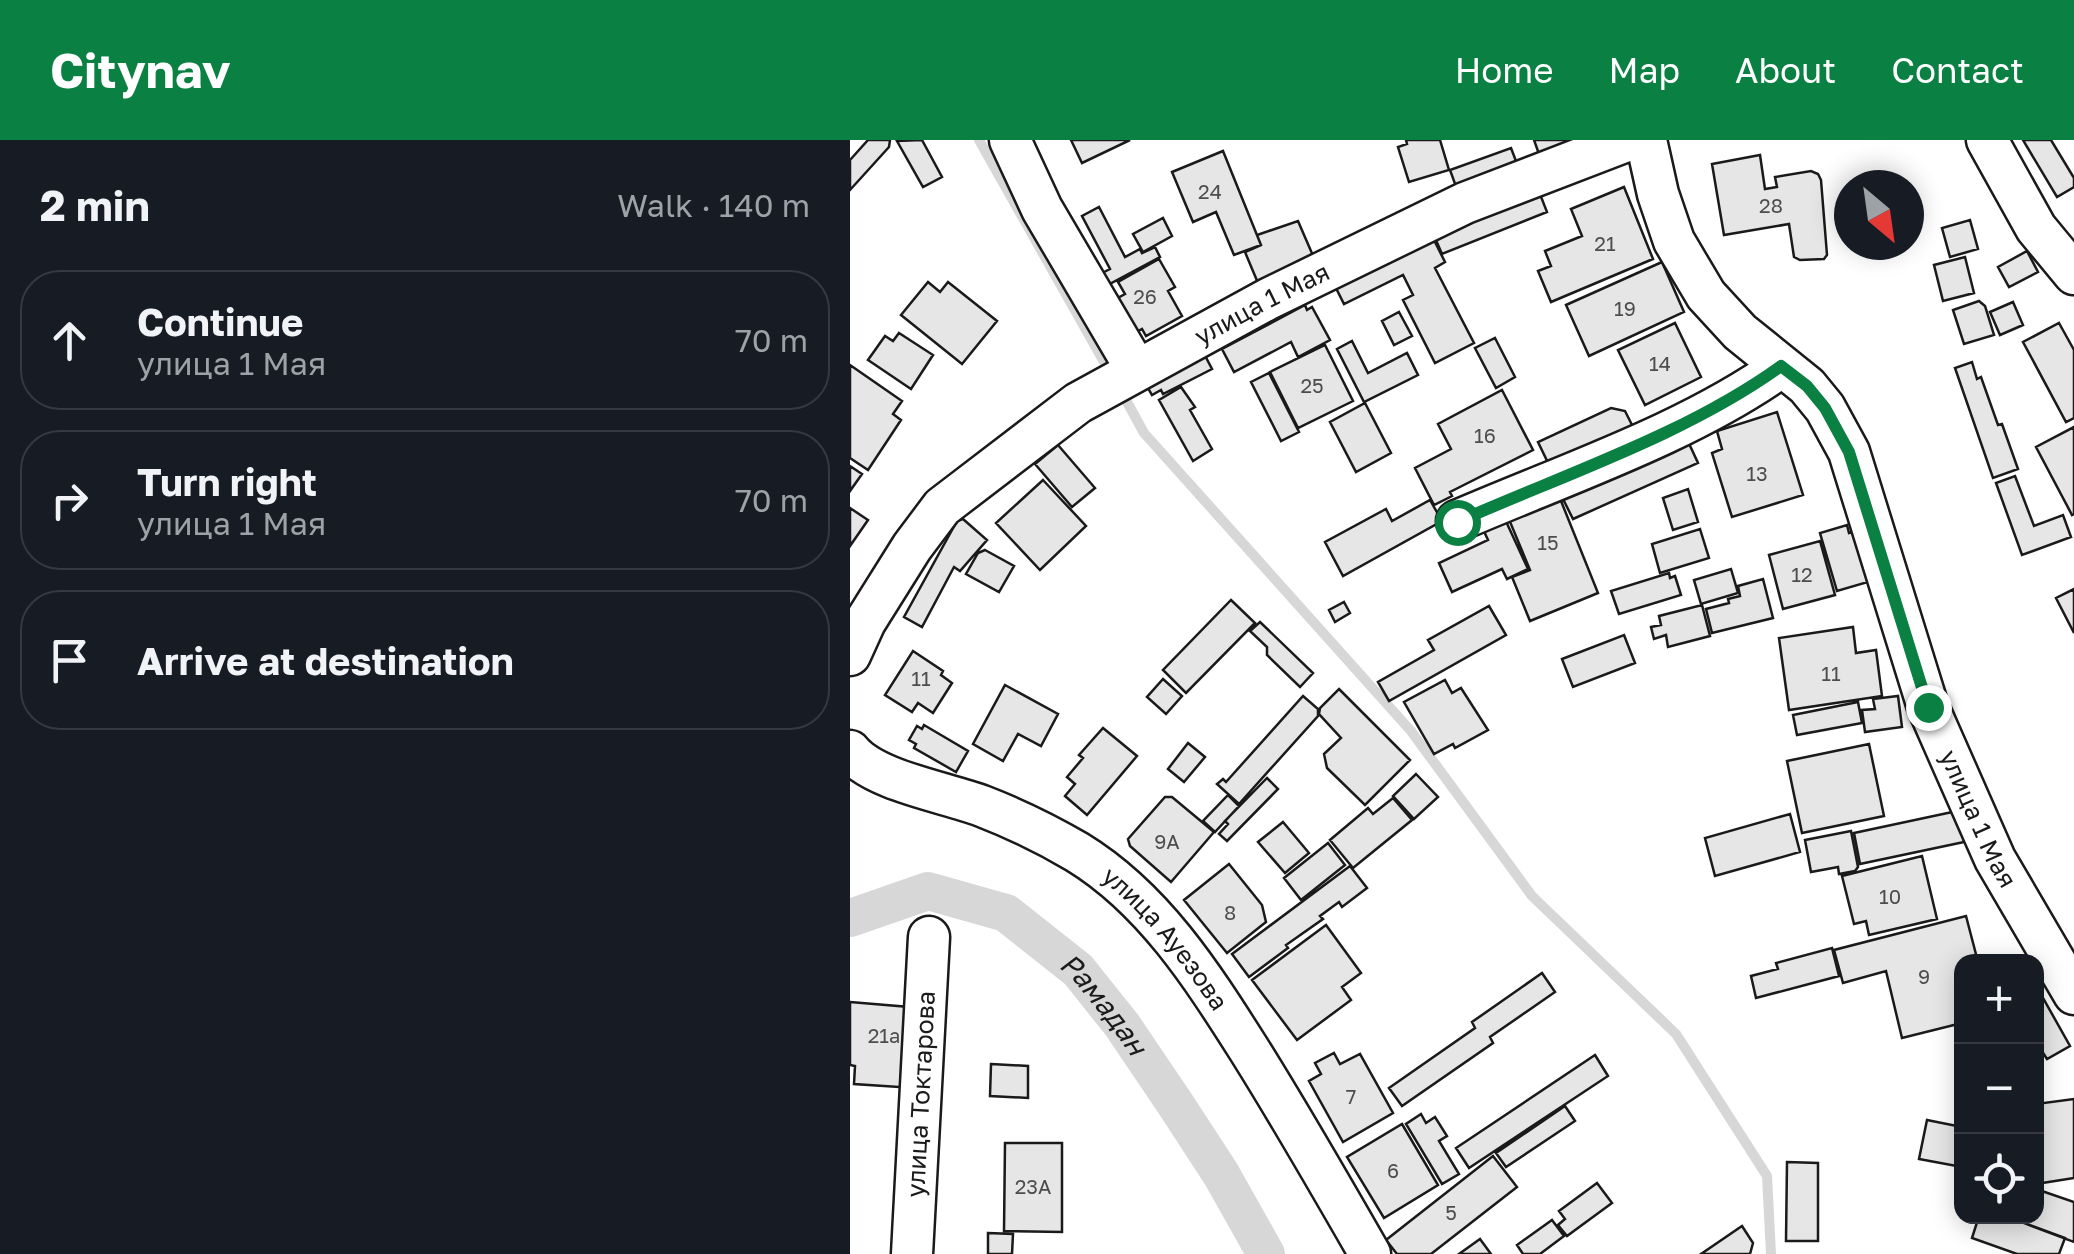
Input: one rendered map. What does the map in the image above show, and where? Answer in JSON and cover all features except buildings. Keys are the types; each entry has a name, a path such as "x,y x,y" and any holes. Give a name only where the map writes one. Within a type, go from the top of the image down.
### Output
{"street":[{"path":"850,655 884,592 942,507 1078,402 1136,369 1050,224 1010,140"},
{"name":"улица 1 Мая","path":"1136,369 1465,204 1629,140"},
{"name":"улица 1 Мая","path":"1646,140 1658,194 1674,240 1706,295 1729,320 1807,386 1825,408 1849,452 1928,707 1995,859 2074,994"},
{"path":"1987,140 2036,228 2074,274"},
{"path":"1457,522 1648,439 1748,390 1781,366"},
{"name":"улица Ауезова","path":"852,756 878,770 985,807 1077,852 1124,887 1162,924 1213,993 1296,1124 1370,1254"},
{"name":"улица Токтарова","path":"912,1254 929,937"}],"waterway":[{"path":"979,140 1112,376"},
{"path":"1121,391 1144,433 1411,731 1532,896 1676,1034 1767,1176 1771,1254"},
{"name":"Рамадан","path":"850,918 928,891 1006,913 1078,970 1122,1025 1176,1105 1266,1254"}],"route":[{"path":"1457,522 1648,439 1748,390 1781,366 1807,386 1825,408 1849,452 1928,707"}]}
